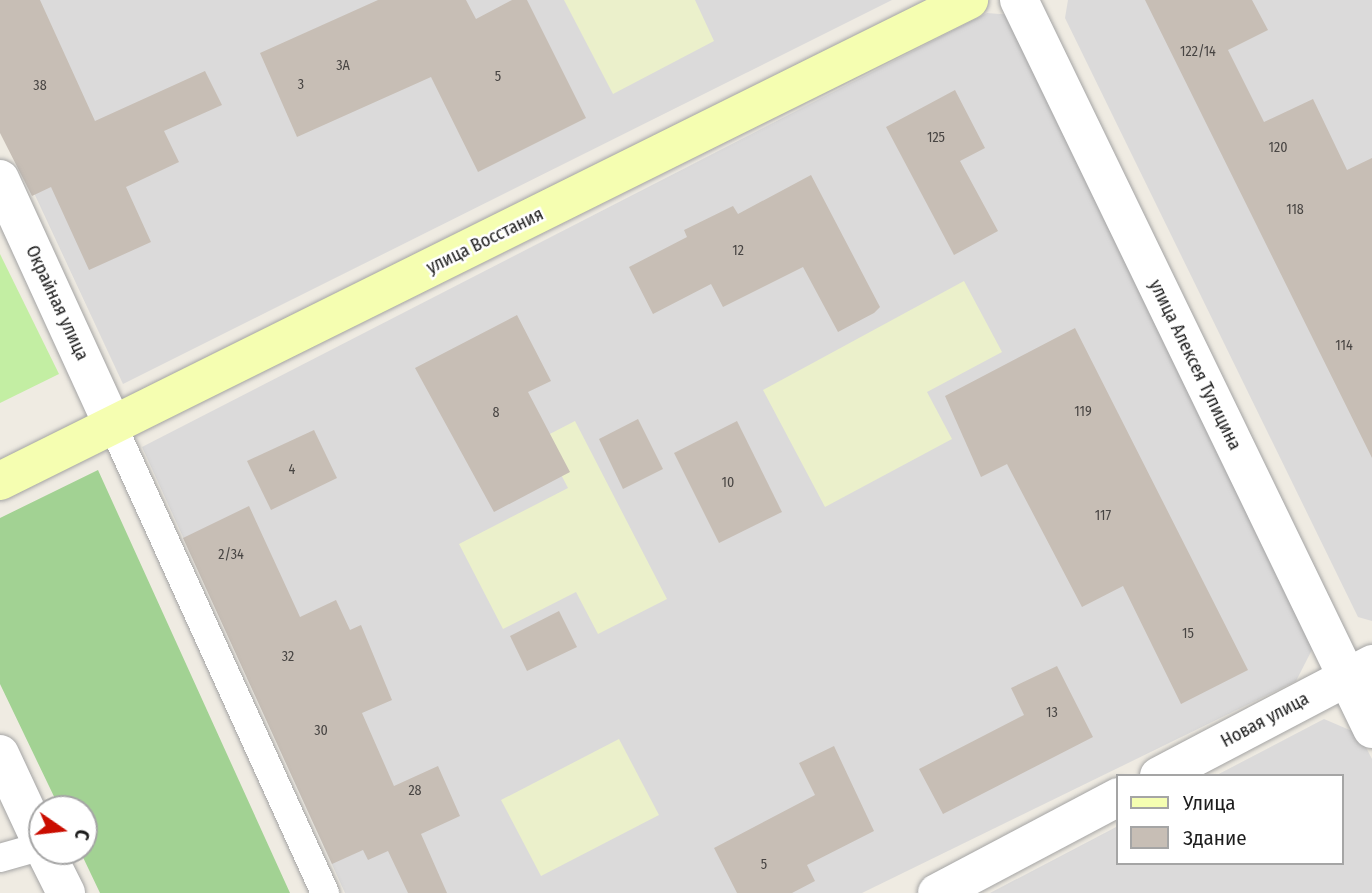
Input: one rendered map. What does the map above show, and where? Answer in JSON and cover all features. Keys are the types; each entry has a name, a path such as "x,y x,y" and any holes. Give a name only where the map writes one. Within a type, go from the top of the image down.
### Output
{"street":[{"name":"улица Восстания","path":"0,481 970,0"},
{"name":"улица Алексея Тупицина","path":"1019,0 1359,671 1372,729"},
{"name":"Окрайная улица","path":"0,179 113,426"},
{"name":"Новая улица","path":"1163,774 1359,671"},
{"path":"0,754 28,815"},
{"path":"937,893 1116,798"},
{"path":"52,865 66,893"}],"lane":[{"path":"113,426 326,893"},
{"path":"0,858 28,849"}],"shaded area":[{"path":"0,0 892,0 123,384 0,120"},
{"path":"1068,0 1372,0 1372,621 1358,617 1065,18"},
{"path":"987,13 1012,15 1317,640 1296,681 862,893 345,893 142,447"},
{"path":"1324,719 1359,734 1372,759 1372,893 990,893 1116,827 1116,865 1344,865 1344,774 1219,774"}],"green space":[{"path":"564,0 695,0 714,41 613,94"},
{"path":"0,254 59,374 0,403"},
{"path":"964,281 1002,352 927,392 952,439 825,507 763,390"},
{"path":"575,421 667,599 598,634 576,592 503,629 459,544 568,488 542,438"},
{"path":"98,470 290,893 100,893 87,865 98,865 98,795 53,795 0,684 0,518"},
{"path":"619,739 659,815 541,876 501,800"}],"building":[{"path":"0,0 40,0 95,121 205,71 222,105 164,131 179,162 126,187 151,242 89,270 51,187 32,196 0,133"},
{"path":"378,0 466,0 476,19 512,0 527,0 586,118 478,172 431,77 297,137 260,53"},
{"path":"1145,0 1252,0 1268,30 1228,50 1264,122 1313,99 1347,170 1372,158 1372,458"},
{"path":"955,90 985,148 960,161 998,231 954,255 886,127"},
{"path":"811,175 880,307 874,313 838,332 803,267 723,307 711,284 653,314 629,267 687,237 684,230 733,206 738,214"},
{"path":"517,315 551,381 528,392 570,472 494,512 415,368"},
{"path":"1075,328 1248,670 1181,704 1123,586 1082,607 1007,464 981,477 945,396"},
{"path":"638,419 663,469 623,489 599,439"},
{"path":"737,421 782,512 719,543 674,453"},
{"path":"314,430 337,478 271,510 247,461"},
{"path":"249,506 300,617 336,600 350,630 361,625 392,700 362,713 394,786 438,766 460,816 421,834 447,893 408,893 388,851 368,860 363,850 332,864 183,538"},
{"path":"559,611 577,647 527,671 510,636"},
{"path":"1057,666 1093,737 943,814 919,769 1024,715 1011,688"},
{"path":"834,746 874,831 807,865 815,881 792,893 737,893 714,848 815,795 799,763"}]}
